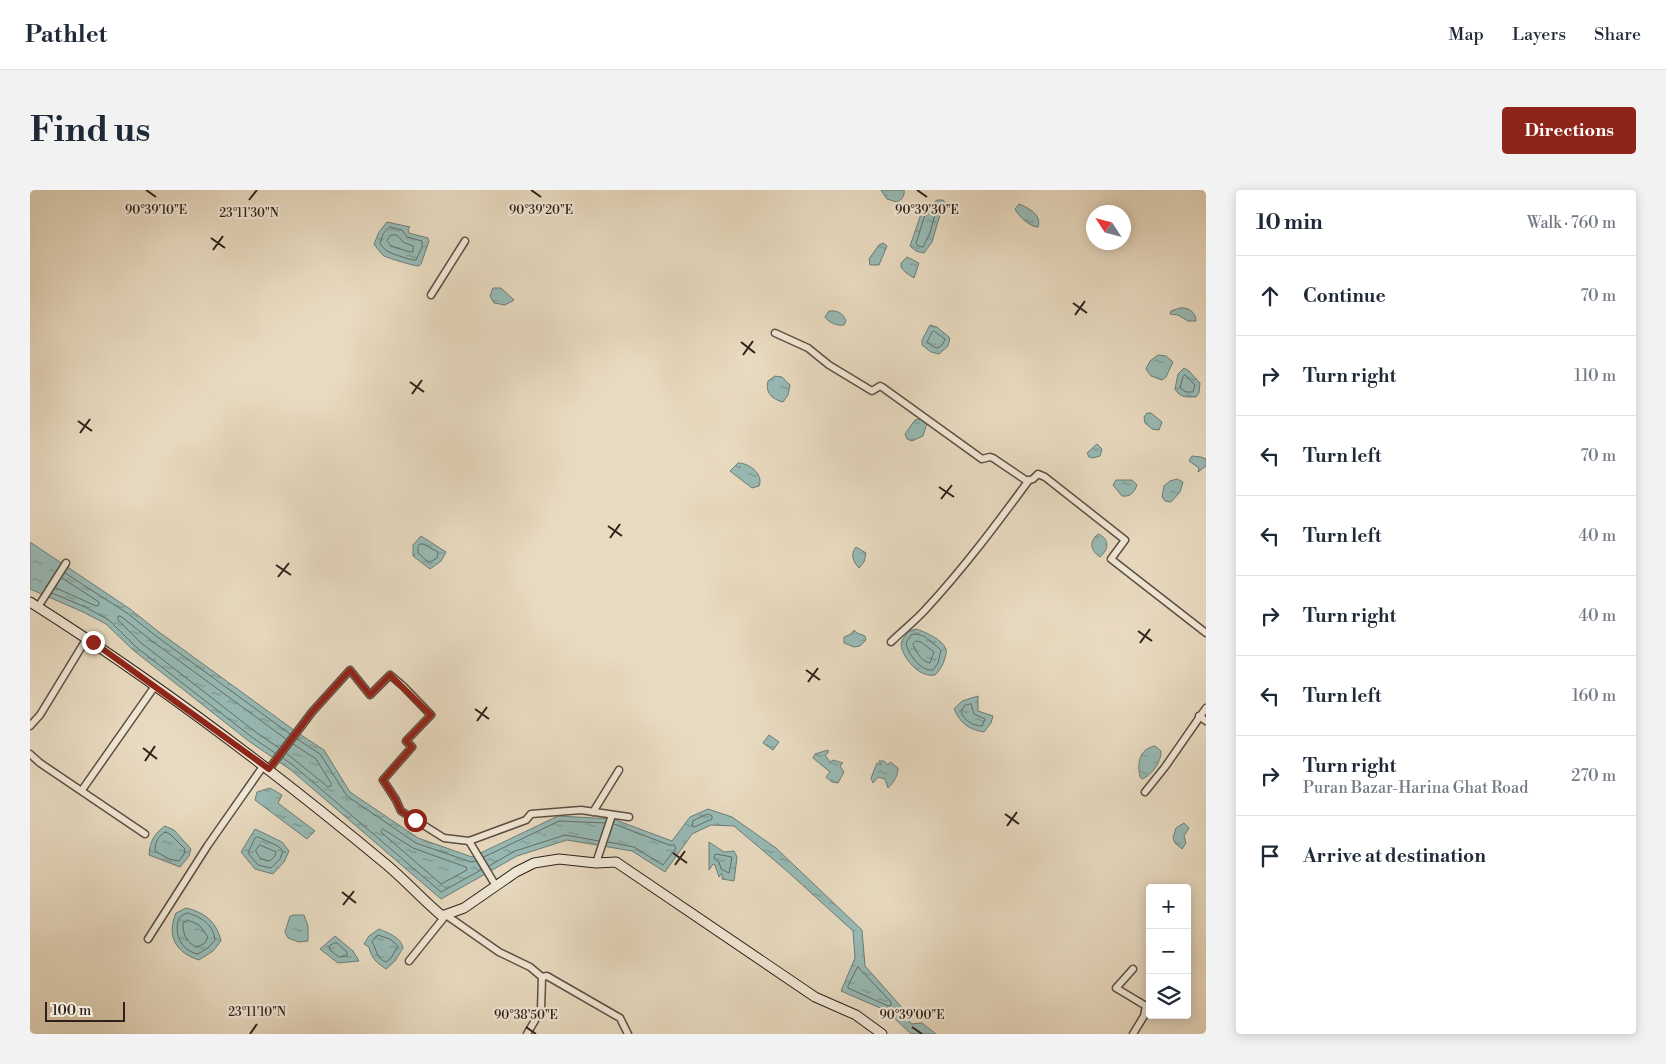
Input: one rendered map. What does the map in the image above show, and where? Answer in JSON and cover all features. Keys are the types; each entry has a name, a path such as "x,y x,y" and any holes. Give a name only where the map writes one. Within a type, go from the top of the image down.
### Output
{"main road":[{"path":"34,605 87,638 266,767 388,866 444,915 464,908 516,872 534,863 559,859 596,864 616,862 815,997 856,1015 882,1034"}],"street":[{"path":"431,295 465,241"},
{"path":"774,333 808,348 829,365 872,391 880,386 882,387 982,460 993,458 1027,481 1029,480"},
{"path":"891,642 913,622 958,572 988,536 1029,480 1038,474 1125,540 1111,560 1206,633"},
{"path":"34,605 66,563"},
{"path":"30,726 40,715 87,638"},
{"path":"148,940 208,846 266,767 350,670 370,695 390,675 431,715 406,741 412,747 383,780 401,811 444,838 469,841 526,820 531,814 581,810 629,817"},
{"path":"82,790 155,686"},
{"path":"1145,792 1206,708"},
{"path":"1199,716 1206,721"},
{"path":"30,754 40,763 145,834"},
{"path":"593,812 619,770"},
{"path":"596,864 612,815"},
{"path":"469,841 496,886"},
{"path":"409,961 444,915 498,952 530,967 542,977 547,976 620,1018 628,1034"},
{"path":"1133,969 1116,988 1146,1006 1144,1016 1133,1034"},
{"path":"527,1034 541,1010 542,977"}],"water":[{"path":"881,190 904,190 904,194 902,199 897,202 887,199"},
{"path":"937,200 943,200 947,205 939,218 932,242 924,253 916,251 910,246 921,214 924,208"},
{"path":"1019,204 1036,216 1039,223 1038,227 1028,223 1019,215 1015,209"},
{"path":"387,222 410,227 408,229 409,233 428,238 429,241 419,266 384,256 377,249 374,244 379,232"},
{"path":"883,243 887,246 879,265 870,265 869,259 879,245"},
{"path":"907,257 919,263 914,278 901,267 901,263"},
{"path":"493,288 501,288 514,300 505,305 494,303 490,296"},
{"path":"1186,308 1191,311 1195,315 1196,321 1188,321 1178,315 1170,314 1171,311"},
{"path":"829,311 841,314 846,321 844,325 836,324 827,319 825,317"},
{"path":"930,325 937,327 950,338 948,346 939,354 931,352 922,345 922,340"},
{"path":"1158,355 1166,356 1173,362 1166,377 1162,380 1151,376 1146,369 1150,361"},
{"path":"1184,368 1200,383 1199,393 1196,397 1181,395 1175,389 1178,374"},
{"path":"775,376 782,377 790,385 788,395 783,402 770,395 768,389 768,381"},
{"path":"1147,413 1151,413 1162,422 1159,430 1152,429 1145,423 1144,417"},
{"path":"915,420 927,423 923,436 912,441 907,439 905,434"},
{"path":"1097,444 1102,449 1100,456 1089,457 1087,453"},
{"path":"1192,456 1206,459 1206,466 1198,472 1199,468 1189,461"},
{"path":"738,463 747,465 755,470 760,478 759,486 752,488 730,471"},
{"path":"1177,479 1183,482 1180,492 1171,502 1165,501 1162,497 1164,486 1170,481"},
{"path":"1116,480 1132,480 1137,485 1131,494 1122,496 1113,485"},
{"path":"1098,534 1105,539 1107,544 1105,551 1100,557 1094,552 1092,546 1093,540"},
{"path":"421,536 446,552 441,561 430,569 413,556 413,545"},
{"path":"30,542 130,609 159,632 324,750 350,792 418,838 472,857 558,816 613,819 672,841 690,817 708,809 732,817 776,848 862,930 865,966 905,1011 911,1024 922,1023 936,1034 911,1034 887,1011 841,991 855,958 853,931 734,826 711,825 692,834 665,872 632,851 567,840 517,856 441,899 291,770 250,742 133,650 106,624 30,589"},
{"path":"856,547 866,553 864,562 859,568 853,558 853,552"},
{"path":"916,629 937,639 946,649 943,663 935,675 924,674 918,671 902,650 901,645 904,638 909,631"},
{"path":"854,630 865,636 866,640 860,646 854,647 844,643 844,637 851,634"},
{"path":"978,696 978,711 993,716 991,723 984,732 966,725 954,709 962,701"},
{"path":"769,735 779,742 773,750 763,743"},
{"path":"1155,746 1161,751 1160,759 1152,771 1142,779 1139,772 1140,757 1145,750"},
{"path":"828,750 828,753 825,755 830,762 833,760 843,763 840,766 844,772 838,783 832,782 826,777 830,772 813,758 815,754"},
{"path":"879,761 884,761 888,765 890,762 898,768 895,779 888,788 885,779 878,777 873,783 871,778 877,763 881,765"},
{"path":"270,788 282,795 278,803 315,831 307,839 255,800 257,792"},
{"path":"1184,823 1189,828 1184,836 1186,843 1182,849 1175,843 1173,838 1176,828"},
{"path":"165,826 174,830 191,849 189,856 180,867 149,855 153,838"},
{"path":"255,829 282,842 289,851 284,862 273,874 255,869 241,852"},
{"path":"709,842 724,852 734,851 737,857 734,881 722,879 722,873 719,877 713,864 709,870"},
{"path":"186,908 198,912 209,919 216,928 221,941 213,951 199,960 184,953 175,942 173,936 173,921 176,913"},
{"path":"304,915 308,926 308,941 299,942 288,938 285,932 290,916"},
{"path":"379,929 397,938 403,948 395,961 386,969 375,960 369,947 364,944 369,936"},
{"path":"335,936 353,951 359,961 338,963 320,949"}],"route":[{"path":"93,642 269,769 312,712 350,670 370,695 390,675 431,715 406,741 412,747 383,780 401,811 415,820"}]}
